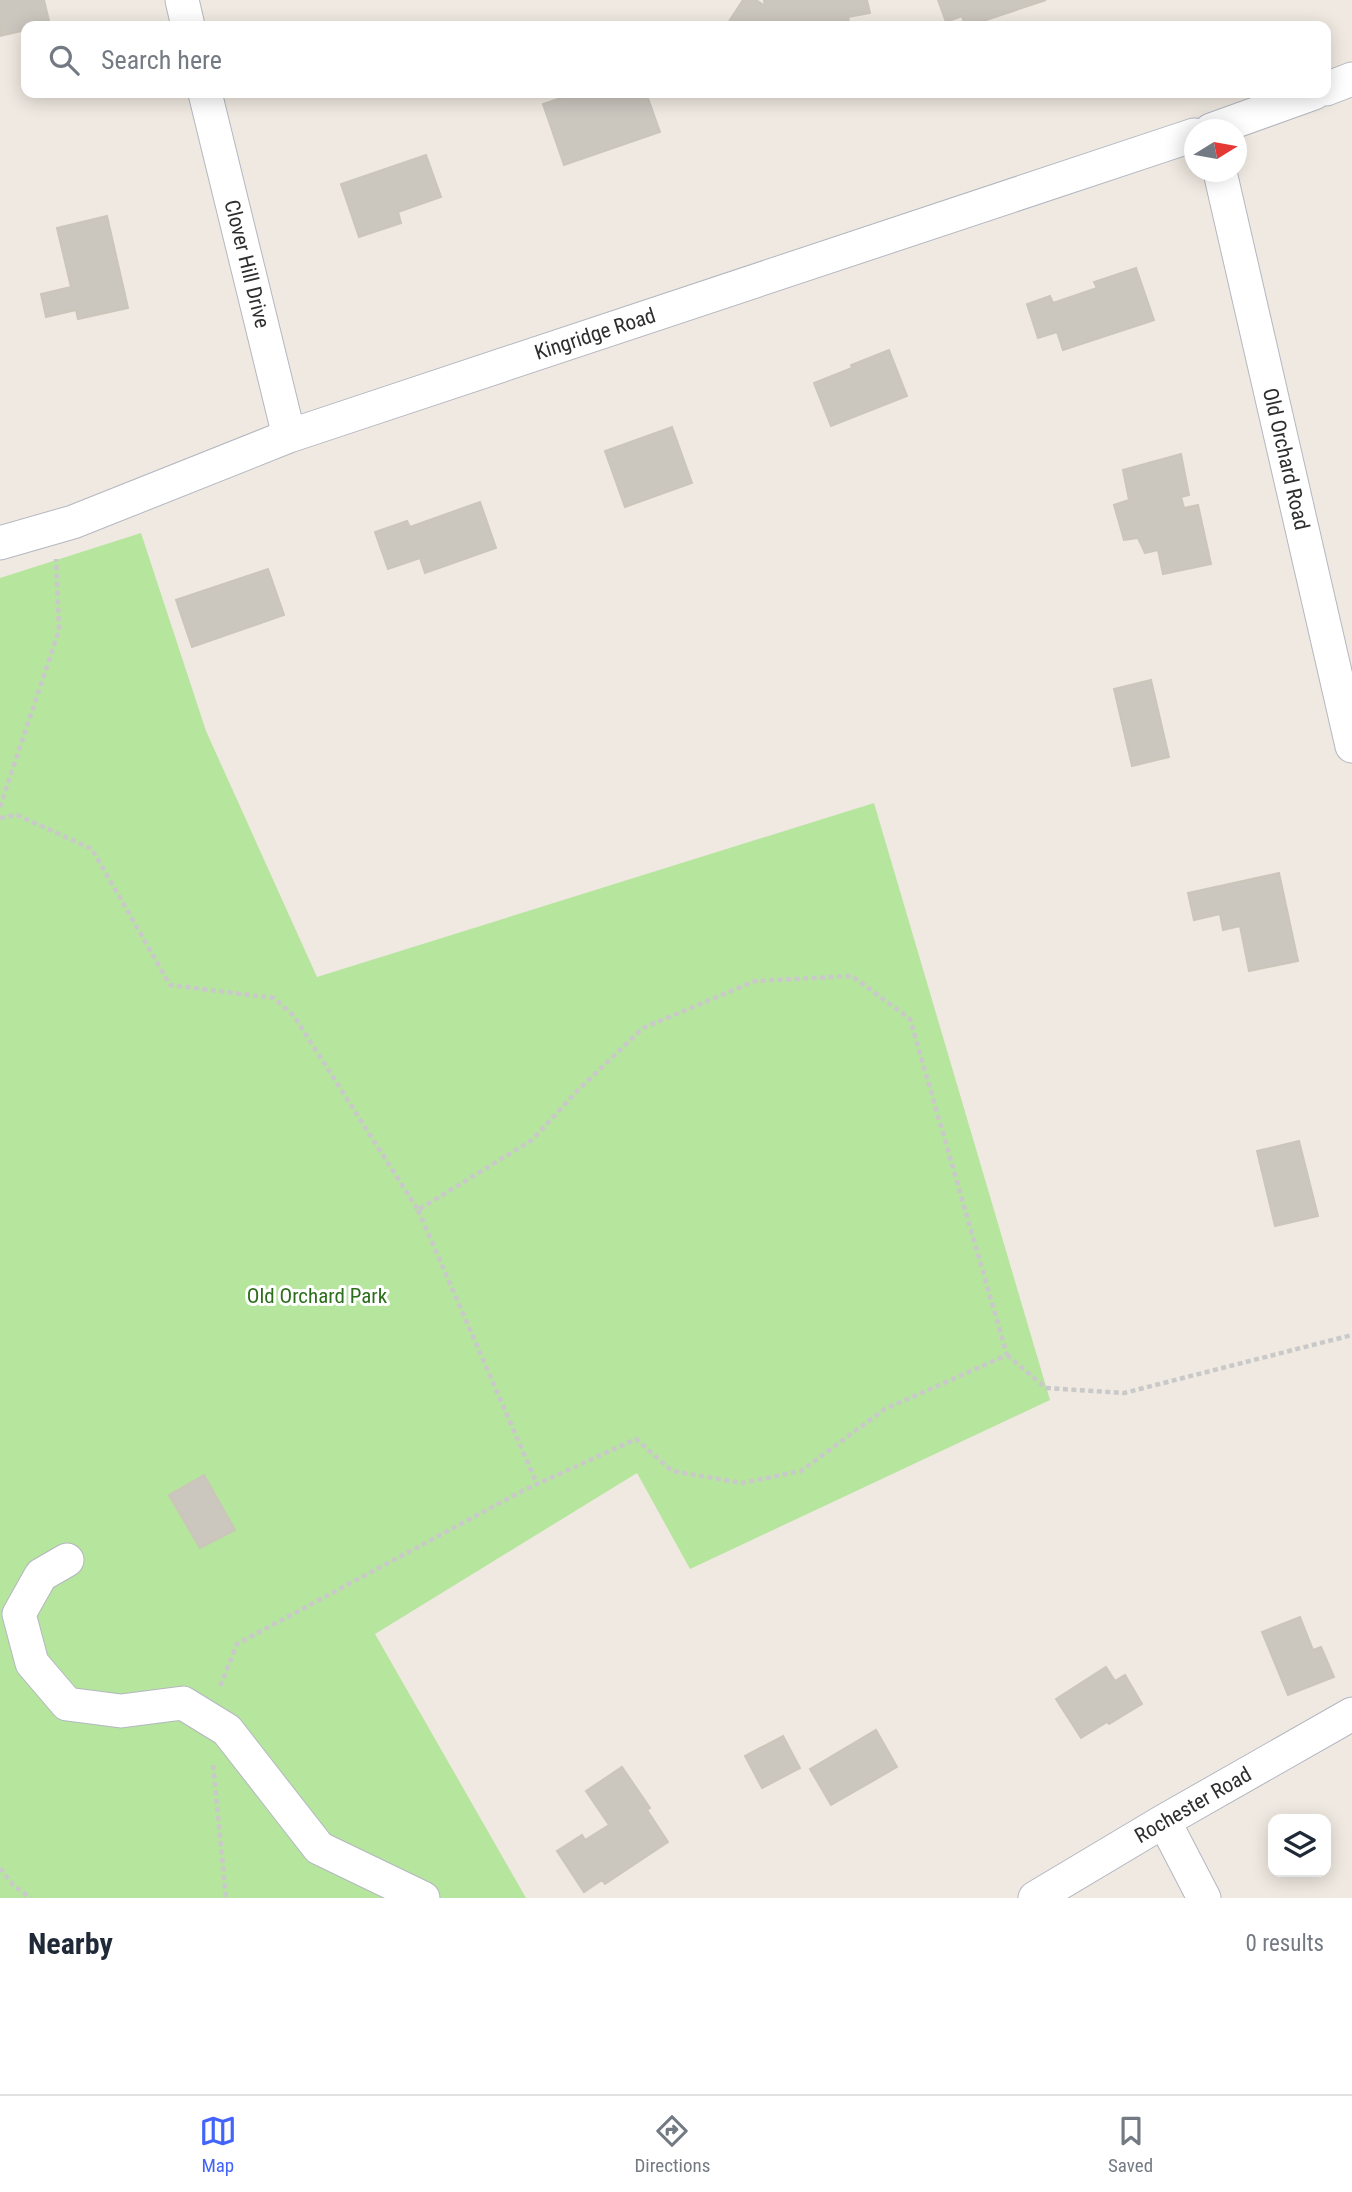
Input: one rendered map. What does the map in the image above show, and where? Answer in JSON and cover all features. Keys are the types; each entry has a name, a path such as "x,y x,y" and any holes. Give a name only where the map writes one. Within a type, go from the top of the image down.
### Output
{"street":[{"path":"182,0 187,21"},
{"path":"1331,87 1352,79"},
{"name":"Clover Hill Drive","path":"206,98 289,436"},
{"path":"1242,119 1300,98"},
{"name":"Kingridge Road","path":"0,543 55,527 289,436 1184,139"},
{"name":"Old Orchard Road","path":"1222,182 1352,746"},
{"path":"67,1560 41,1576 19,1614 32,1663 67,1704 121,1711 183,1703 227,1730 319,1849 423,1898"},
{"name":"Rochester Road","path":"1035,1898 1352,1714"},
{"path":"1164,1821 1204,1898"}],"path":[{"path":"0,807 59,631 55,527"},
{"path":"0,818 17,815 92,849 170,985 274,998 294,1016 418,1210 537,1484"},
{"path":"418,1210 532,1140 579,1088 643,1028 755,981 852,976 911,1019 1007,1355 1046,1388 1124,1393 1352,1335"},
{"path":"226,1898 208,1718 237,1644 537,1484 636,1438 672,1471 742,1483 801,1471 885,1409 1007,1355"},
{"path":"0,1868 13,1885 31,1898"}],"green space":[{"name":"Old Orchard Park","path":"141,533 206,731 317,977 874,803 1050,1400 690,1569 637,1473 375,1634 526,1898 0,1898 0,578"}],"building":[{"path":"0,0 44,0 49,21 21,21 21,31 0,36"},
{"path":"743,0 756,0 765,6 764,0 867,0 870,13 848,17 849,21 729,21"},
{"path":"938,0 1046,0 983,21 964,21 962,16 946,21"},
{"path":"560,98 648,98 660,132 564,165 543,104"},
{"path":"426,155 441,197 398,212 401,223 359,237 341,184"},
{"path":"107,216 128,308 78,319 76,310 46,317 41,294 71,287 57,228"},
{"path":"1136,268 1154,320 1063,350 1057,332 1038,338 1027,304 1050,296 1053,303 1097,288 1094,282"},
{"path":"889,350 907,396 831,426 814,383"},
{"path":"672,427 692,483 625,507 605,451"},
{"path":"1181,454 1189,495 1181,497 1184,508 1198,505 1211,564 1163,574 1158,550 1145,553 1138,538 1124,540 1114,505 1129,500 1123,470"},
{"path":"480,502 496,548 425,573 420,558 388,569 375,532 407,521 410,527"},
{"path":"268,569 284,615 192,647 176,600"},
{"path":"1151,680 1169,757 1132,766 1114,689"},
{"path":"1279,873 1298,961 1249,971 1240,926 1223,930 1220,914 1194,920 1188,893"},
{"path":"1299,1141 1318,1216 1275,1226 1257,1151"},
{"path":"204,1475 235,1530 200,1548 169,1495"},
{"path":"1300,1617 1313,1650 1321,1647 1334,1677 1288,1695 1262,1632"},
{"path":"1106,1667 1115,1681 1125,1675 1142,1704 1081,1738 1056,1699"},
{"path":"876,1730 897,1767 831,1805 810,1769"},
{"path":"783,1736 800,1768 762,1788 745,1756"},
{"path":"622,1767 650,1808 647,1810 668,1842 605,1884 602,1880 584,1892 557,1851 582,1835 585,1840 609,1825 586,1791"}]}
